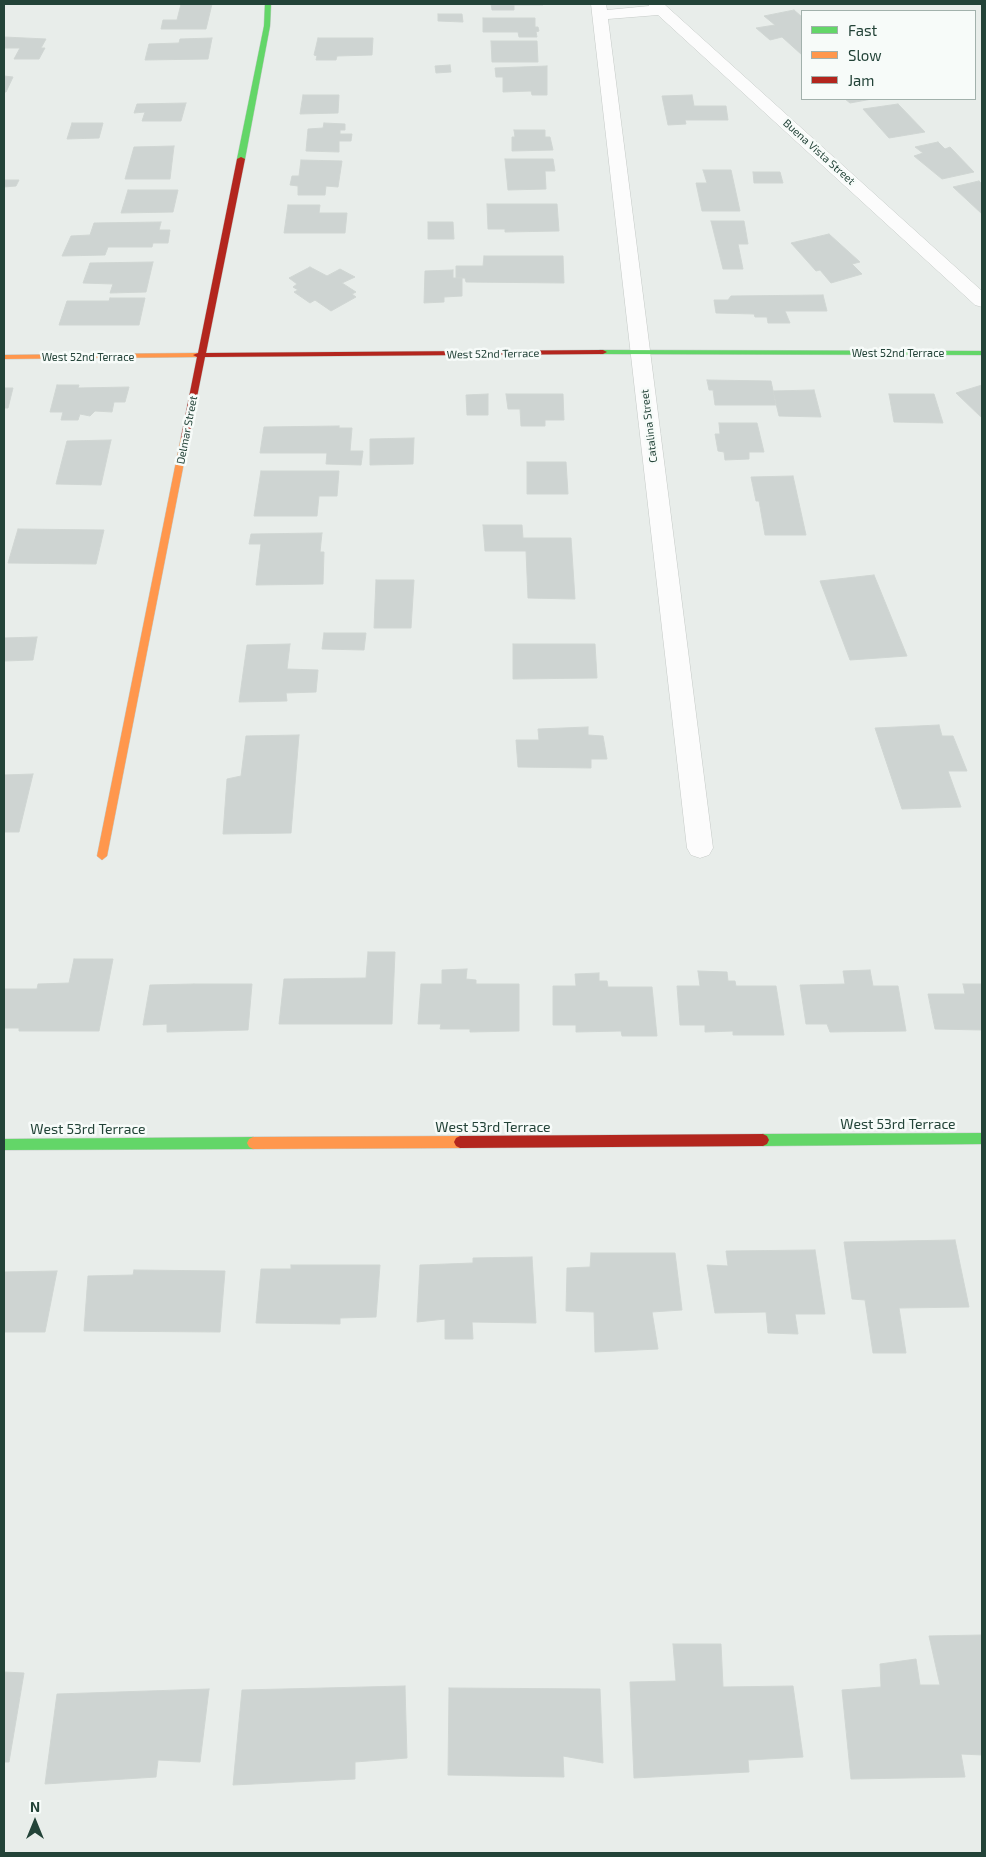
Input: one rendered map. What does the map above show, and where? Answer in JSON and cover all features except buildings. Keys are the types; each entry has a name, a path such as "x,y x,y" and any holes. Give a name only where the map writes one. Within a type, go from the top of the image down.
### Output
{"street":[{"name":"Delmar Street","path":"102,856 267,26 268,4"},
{"path":"600,10 621,12 658,7"},
{"name":"Buena Vista Street","path":"658,7 982,301"},
{"name":"Catalina Street","path":"600,10 700,848"},
{"name":"West 52nd Terrace","path":"4,358 640,352 982,353"},
{"name":"West 53rd Terrace","path":"4,1145 982,1139"}],"traffic: fast":[{"path":"241,159 267,26 268,4"},
{"path":"603,352 982,353"},
{"path":"763,1140 982,1139"},
{"path":"4,1145 253,1143"}],"traffic: slow":[{"path":"4,357 197,355"},
{"path":"102,856 185,437"},
{"path":"253,1143 460,1142"}],"traffic: jam":[{"path":"185,437 241,159"},
{"path":"197,355 603,352"},
{"path":"460,1142 763,1140"}]}
